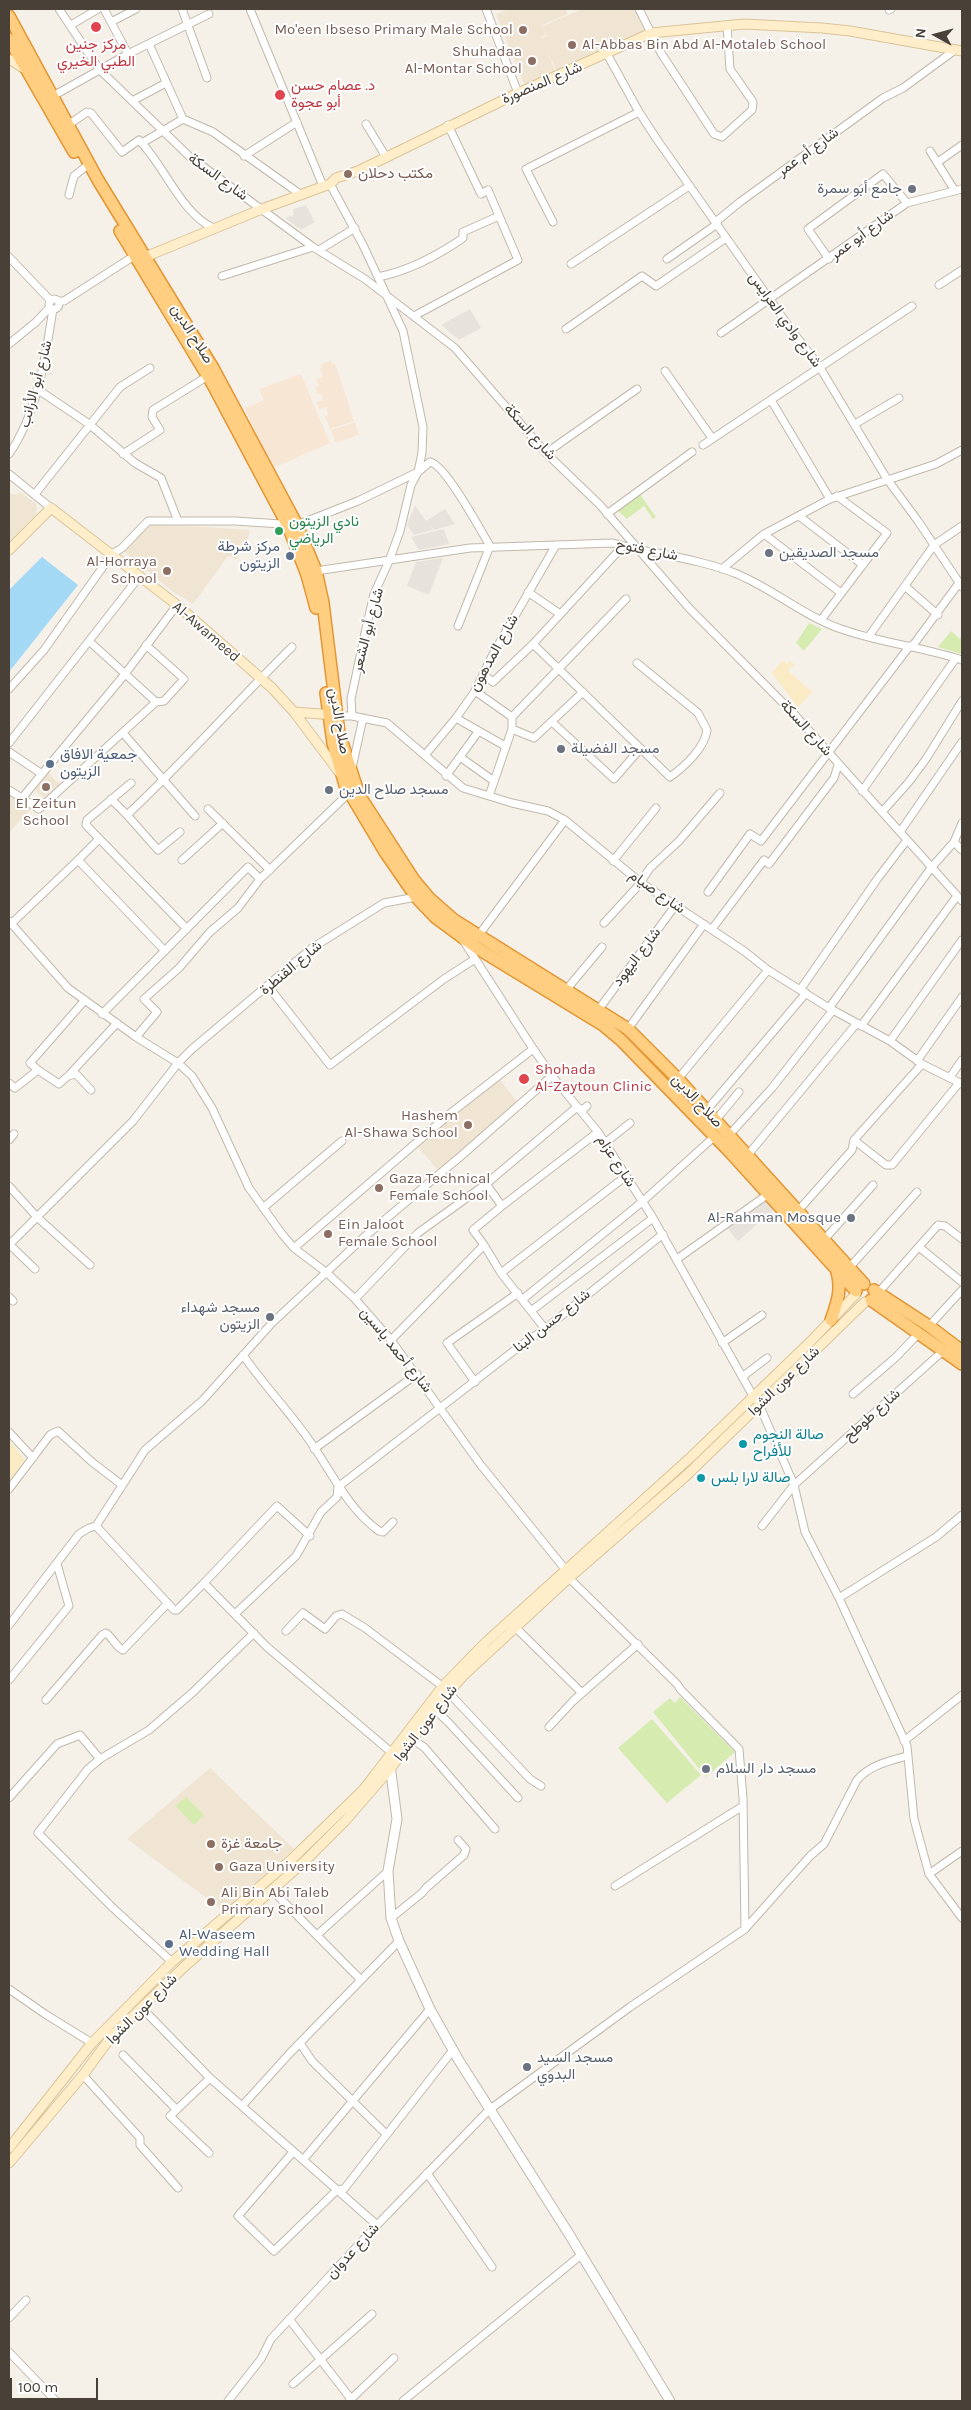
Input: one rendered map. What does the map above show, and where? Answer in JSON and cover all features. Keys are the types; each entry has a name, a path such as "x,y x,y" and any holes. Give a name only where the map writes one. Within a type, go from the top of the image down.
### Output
{"highway":[{"name":"صلاح الدين","path":"9,16 140,255 293,525 316,605 333,715 340,733 349,792 385,852 416,897 435,917 461,936 603,1025 621,1040 715,1136 837,1270 866,1294 962,1364"},
{"name":"صلاح الدين","path":"9,39 84,168 213,368 316,571 323,603 333,715"},
{"name":"صلاح الدين","path":"346,775 414,880 429,898 454,920 478,936 599,1009 628,1029 678,1079 849,1268 866,1294 930,1326 962,1351"},
{"path":"831,1320 841,1284 837,1270"}],"main road":[{"name":"شارع المنصورة","path":"210,227 358,171 448,125 651,33 744,24 850,31 958,51"},
{"path":"9,59 25,69"},
{"path":"140,255 210,227"},
{"path":"9,550 51,508"},
{"name":"Al-Awameed","path":"51,508 177,606 260,679 294,712 346,775"},
{"path":"294,712 333,715"},
{"name":"شارع عون الشوا","path":"9,2163 83,2075 111,2037 185,1966 272,1890 346,1820 413,1739 445,1688 508,1621 692,1456 831,1320 866,1294"},
{"name":"شارع عون الشوا","path":"445,1688 516,1628 569,1578 687,1475 759,1405 866,1294"},
{"name":"شارع عون الشوا","path":"9,2148 92,2042 172,1962 292,1858 363,1790 404,1736 432,1707"}],"street":[{"name":"شارع السكة","path":"59,9 99,69 190,157 316,248 365,279 455,348 546,453 607,514 689,608 795,715 960,899"},
{"path":"71,25 98,9"},
{"path":"104,9 128,54"},
{"path":"111,22 136,9"},
{"path":"182,9 208,78"},
{"path":"486,9 518,93"},
{"path":"639,9 661,53 714,134 722,137 752,110 753,102 730,69 726,25"},
{"name":"شارع أبو الشعر","path":"253,10 297,122 328,183 355,228 402,331 421,412 422,444 418,472 413,479 400,531 390,561 374,594 350,699 352,716"},
{"path":"53,96 99,69 209,14"},
{"path":"149,44 182,119 213,132 298,193"},
{"name":"شارع أم عمر","path":"667,259 717,224 718,220 740,202 884,98 958,51"},
{"name":"شارع وادي العرايس","path":"607,54 639,112 769,299 819,366 887,479 961,585"},
{"path":"132,101 166,83"},
{"path":"68,125 87,112 91,113 122,152 139,140 189,207 210,227"},
{"path":"552,222 526,169 639,112"},
{"path":"142,143 182,119"},
{"path":"244,156 297,122"},
{"path":"366,124 386,157"},
{"path":"414,316 518,260 488,190 480,194 448,125"},
{"path":"938,162 962,145"},
{"path":"930,151 959,190"},
{"path":"69,194 74,176 84,168"},
{"path":"829,259 808,229 883,174 907,202"},
{"path":"571,264 689,186"},
{"name":"شارع أبو عمر","path":"721,333 829,259 907,202 959,190"},
{"path":"378,277 396,274 446,250 463,238 463,232 499,216"},
{"path":"222,276 316,248 355,228"},
{"path":"566,328 642,276 656,286 726,238"},
{"path":"9,344 53,305 64,301 140,255"},
{"path":"9,256 53,305"},
{"path":"939,285 962,270"},
{"name":"شارع أبو الأرانب","path":"9,454 22,435 37,389 53,305"},
{"path":"703,445 819,366 912,306"},
{"path":"34,494 120,387 150,368"},
{"path":"665,370 712,438"},
{"path":"123,454 160,430 152,415 153,410 208,376"},
{"path":"37,389 89,424 123,454 161,478 178,521"},
{"path":"546,453 637,389"},
{"path":"855,424 899,398"},
{"path":"771,400 830,499"},
{"path":"722,569 764,534 830,499 936,464 962,450"},
{"path":"607,514 692,452"},
{"path":"9,689 44,650 112,554 122,548 148,520 235,521 293,525 358,501 418,472 428,462 438,464 490,546 458,626"},
{"path":"9,474 51,508"},
{"path":"821,620 887,533 837,496"},
{"path":"799,516 863,565"},
{"path":"869,636 906,587 934,545 962,526"},
{"path":"764,534 841,593"},
{"name":"شارع فتوح","path":"316,571 451,550 490,546 613,543 686,558 722,569 749,580 821,620 869,636 959,659"},
{"name":"شارع المدهون","path":"425,756 456,718 475,690 482,674 556,545"},
{"path":"482,674 493,682 533,644 623,546"},
{"path":"9,743 139,577"},
{"path":"708,892 750,834 760,842 909,647 914,644 961,585"},
{"path":"906,587 938,615"},
{"path":"528,592 560,614"},
{"path":"489,796 512,730 512,717 626,599"},
{"path":"22,798 125,674 177,606"},
{"path":"89,641 156,702"},
{"path":"533,644 559,667 670,778 681,769 703,743 707,730 698,713 638,663"},
{"path":"9,790 40,809 156,702 164,701 184,679 146,645"},
{"path":"127,814 164,781 292,647"},
{"path":"862,791 959,659"},
{"path":"475,690 512,717"},
{"path":"512,730 534,738 583,692"},
{"path":"882,812 926,759 962,701"},
{"path":"333,715 352,716"},
{"name":"شارع صيام","path":"352,716 387,723 462,788 548,810 575,826 613,861 640,882 712,929 768,970 831,1009 890,1041 919,1062 961,1084"},
{"path":"346,775 363,718"},
{"path":"456,718 505,746"},
{"path":"552,722 614,779 640,749"},
{"path":"446,776 478,732"},
{"path":"123,734 195,816"},
{"path":"900,832 962,742"},
{"path":"9,752 42,774"},
{"path":"460,757 491,779"},
{"path":"712,929 764,860 769,864 834,778 838,765"},
{"path":"130,783 87,820 86,825 187,929"},
{"path":"136,1037 157,1012 144,999 179,968 210,932 238,908 260,879 349,792"},
{"path":"604,923 650,868 679,841 720,793"},
{"path":"112,799 158,850 180,832"},
{"path":"613,861 656,808"},
{"path":"208,809 270,870"},
{"path":"478,936 565,820"},
{"path":"182,860 223,823"},
{"path":"729,1135 772,1088 831,1009 931,868 954,842 962,824"},
{"path":"10,922 99,839"},
{"path":"706,1111 803,992 878,878 906,840"},
{"path":"954,842 962,850"},
{"path":"78,860 165,951"},
{"path":"102,1014 248,867 260,879"},
{"name":"شارع القنطرة","path":"9,1245 132,1121 178,1062 192,1049 312,948 384,903 416,897"},
{"path":"747,1156 859,1024 960,899"},
{"name":"شارع اليهود","path":"599,1009 676,906"},
{"name":"شارع أحمد ياسين","path":"10,922 68,988 136,1037 178,1062 202,1090 226,1135 249,1188 263,1208 294,1248 327,1273 355,1299 391,1340 480,1464 565,1569 569,1578"},
{"path":"628,1029 704,924"},
{"name":"شارع عزام","path":"461,936 533,1049 577,1108 598,1132 653,1218 722,1343 759,1405 794,1486 805,1532 839,1598 904,1741 914,1819 929,1874"},
{"path":"890,1041 962,940"},
{"path":"566,990 602,947"},
{"path":"268,986 330,1065 444,979 475,959"},
{"path":"678,1079 768,970"},
{"path":"797,1212 852,1150 854,1140 919,1062 962,997"},
{"path":"84,1000 30,1063 38,1070 59,1084 118,1023"},
{"path":"294,1248 452,1112 533,1049"},
{"path":"950,1077 962,1060"},
{"path":"9,1083 15,1088 38,1070"},
{"path":"68,1076 76,1074 91,1090"},
{"path":"9,1625 80,1534 96,1526 145,1450 202,1401 272,1323 363,1238 462,1156 552,1076"},
{"path":"854,1140 886,1166 892,1165 961,1084"},
{"path":"715,1120 739,1092"},
{"path":"355,1299 418,1233 486,1184 577,1108 582,1110 587,1106"},
{"path":"605,1143 630,1123"},
{"path":"545,1329 501,1273 473,1230 598,1132"},
{"path":"476,1382 447,1343 520,1296 642,1202 715,1136"},
{"path":"263,1208 342,1141"},
{"path":"501,1273 626,1176"},
{"path":"486,1184 502,1206"},
{"path":"823,1240 874,1185"},
{"path":"9,1186 37,1217 90,1265"},
{"path":"849,1268 916,1192"},
{"path":"677,1260 767,1195"},
{"path":"531,1311 653,1218"},
{"path":"866,1294 919,1247 938,1225 945,1226 962,1239"},
{"name":"شارع حسن البنا","path":"338,1487 476,1382 520,1346 545,1329 663,1234"},
{"path":"9,1245 35,1269"},
{"path":"391,1340 484,1245"},
{"path":"919,1247 962,1282"},
{"path":"930,1326 962,1290"},
{"path":"722,1343 762,1316"},
{"path":"853,1394 888,1364 919,1333"},
{"name":"شارع طوطح","path":"762,1526 794,1486 944,1350"},
{"path":"243,1355 314,1449 338,1487 358,1512 379,1531 383,1532 393,1522"},
{"path":"742,1377 767,1358"},
{"path":"314,1449 417,1374"},
{"path":"9,1489 50,1435 58,1431 122,1486"},
{"path":"9,1432 33,1458"},
{"path":"235,1614 296,1556 310,1536 322,1512 336,1497 338,1487"},
{"path":"96,1526 174,1610 177,1610 204,1583 277,1506 310,1536"},
{"path":"839,1598 936,1537 961,1519"},
{"path":"9,1680 69,1606 57,1564"},
{"path":"569,1578 638,1644 739,1749 743,1806 745,1929"},
{"path":"204,1583 254,1633 391,1752 390,1769 397,1818 388,1871 391,1918 399,1941 430,2009 453,2050 581,2254 670,2401"},
{"path":"46,1700 102,1635 106,1633 111,1636 123,1650 168,1603"},
{"path":"286,1631 303,1613 324,1629 336,1616 342,1614 365,1628 445,1688 530,1779 540,1786"},
{"path":"508,1621 582,1693"},
{"path":"172,1962 112,1907 38,1833 88,1769 100,1759 149,1730 192,1693 254,1633"},
{"path":"549,1727 582,1693 638,1644"},
{"path":"904,1741 961,1698"},
{"path":"432,1707 518,1798"},
{"path":"9,1798 56,1744 80,1735 100,1759"},
{"path":"404,1736 413,1739 424,1747 495,1829"},
{"name":"شارع عدوان","path":"228,2401 261,2359 271,2339 377,2225 489,2110 630,2007 745,1929 810,1856 824,1844 857,1780 863,1773 888,1761 907,1756"},
{"path":"615,1886 743,1806"},
{"path":"391,1918 422,1894 426,1888 464,1855 466,1848 458,1840"},
{"path":"962,1851 929,1874 962,1918"},
{"path":"316,1935 388,1871"},
{"path":"272,1890 361,1980"},
{"path":"242,2106 399,1941"},
{"path":"9,1989 45,2014 92,2042"},
{"path":"142,2008 210,2078 377,2225"},
{"path":"303,2160 430,2009"},
{"path":"300,2043 312,2060 386,2134"},
{"path":"293,2152 238,2216 274,2250 337,2190 344,2189 453,2050"},
{"path":"124,2055 176,2110"},
{"path":"83,2075 140,2138 140,2145 178,2188"},
{"path":"209,2153 170,2116 210,2078"},
{"path":"427,2173 492,2267"},
{"path":"403,2401 581,2254"},
{"path":"9,2318 26,2300"},
{"path":"293,2384 321,2357 372,2314"},
{"path":"289,2319 321,2357 350,2400 394,2358"},
{"path":"9,2352 56,2401"}],"shaded area":[{"path":"509,9 565,9 568,14 542,25 546,35 542,38 547,36 543,26 582,9 634,9 645,32 556,70 546,48 555,71 524,84 496,14"},
{"path":"306,205 315,222 301,230 285,218 294,215 293,209"},
{"path":"470,309 481,328 459,340 441,325"},
{"path":"331,360 332,364 335,363 354,421 330,429 325,416 328,415 326,407 319,409 316,402 323,400 321,393 317,394 315,388 319,386 316,379 323,377 320,368 322,367 321,364"},
{"path":"301,374 330,443 271,469 245,408 264,400 259,389"},
{"path":"355,422 359,435 335,443 331,430"},
{"path":"20,492 36,504 36,514 9,542 9,493 16,495"},
{"path":"415,505 426,521 445,509 455,524 434,530 429,525 433,530 414,535 407,525"},
{"path":"146,525 250,530 247,542 237,559 228,556 193,604 172,591 123,551"},
{"path":"444,529 449,544 419,550 411,537"},
{"path":"443,558 429,595 407,586 416,562"},
{"name":"El Zeitun School","path":"48,773 60,784 44,798 33,789"},
{"path":"9,794 31,809 9,833"},
{"name":"Hashem Al-Shawa School","path":"499,1079 519,1104 440,1172 418,1147 456,1111"},
{"path":"764,1195 776,1208 738,1241 726,1227"},
{"name":"جامعة غزة","path":"210,1768 294,1849 224,1911 127,1839"}],"green space":[{"path":"639,493 656,517 653,519 644,506 627,519 617,510"},
{"path":"809,623 822,629 804,651 796,643"},
{"path":"951,631 960,639 962,636 962,654 938,647"},
{"path":"680,1697 735,1752 706,1777 653,1712 670,1698 675,1703"},
{"path":"652,1719 701,1775 667,1803 618,1748"},
{"path":"186,1797 204,1815 194,1825 176,1806"}],"sand":[{"path":"783,660 787,664 790,661 794,664 788,671 812,692 798,707 772,673"},
{"path":"9,1440 25,1460 9,1483"}],"water":[{"path":"42,557 78,585 9,672 9,590"}],"place":[{"name":"مركز جنين الطبي الخيري","path":"96,27"},
{"name":"Mo'een Ibseso Primary Male School","path":"523,30"},
{"name":"Al-Abbas Bin Abd Al-Motaleb School","path":"572,45"},
{"name":"Shuhadaa Al-Montar School","path":"532,61"},
{"name":"د. عصام حسن أبو عجوة","path":"280,95"},
{"name":"مكتب دحلان","path":"348,174"},
{"name":"جامع أبو سمرة","path":"912,189"},
{"name":"نادي الزيتون الرياضي","path":"279,531"},
{"name":"مسجد الصديقين","path":"769,553"},
{"name":"مركز شرطة الزيتون","path":"290,556"},
{"name":"Al-Horraya School","path":"167,571"},
{"name":"مسجد الفضيلة","path":"561,749"},
{"name":"جمعية الافاق الزيتون","path":"50,764"},
{"name":"El Zeitun School","path":"46,787"},
{"name":"مسجد صلاح الدين","path":"329,790"},
{"name":"Shohada Al-Zaytoun Clinic","path":"524,1079"},
{"name":"Hashem Al-Shawa School","path":"468,1125"},
{"name":"Gaza Technical Female School","path":"379,1188"},
{"name":"Al-Rahman Mosque","path":"851,1218"},
{"name":"Ein Jaloot Female School","path":"328,1234"},
{"name":"مسجد شهداء الزيتون","path":"270,1317"},
{"name":"صالة النجوم للأفراح","path":"743,1444"},
{"name":"صالة لارا بلس","path":"701,1478"},
{"name":"مسجد دار السلام","path":"706,1769"},
{"name":"جامعة غزة","path":"211,1844"},
{"name":"Gaza University","path":"219,1867"},
{"name":"Ali Bin Abi Taleb Primary School","path":"211,1902"},
{"name":"Al-Waseem Wedding Hall","path":"169,1944"},
{"name":"مسجد السيد البدوي","path":"527,2067"}]}
